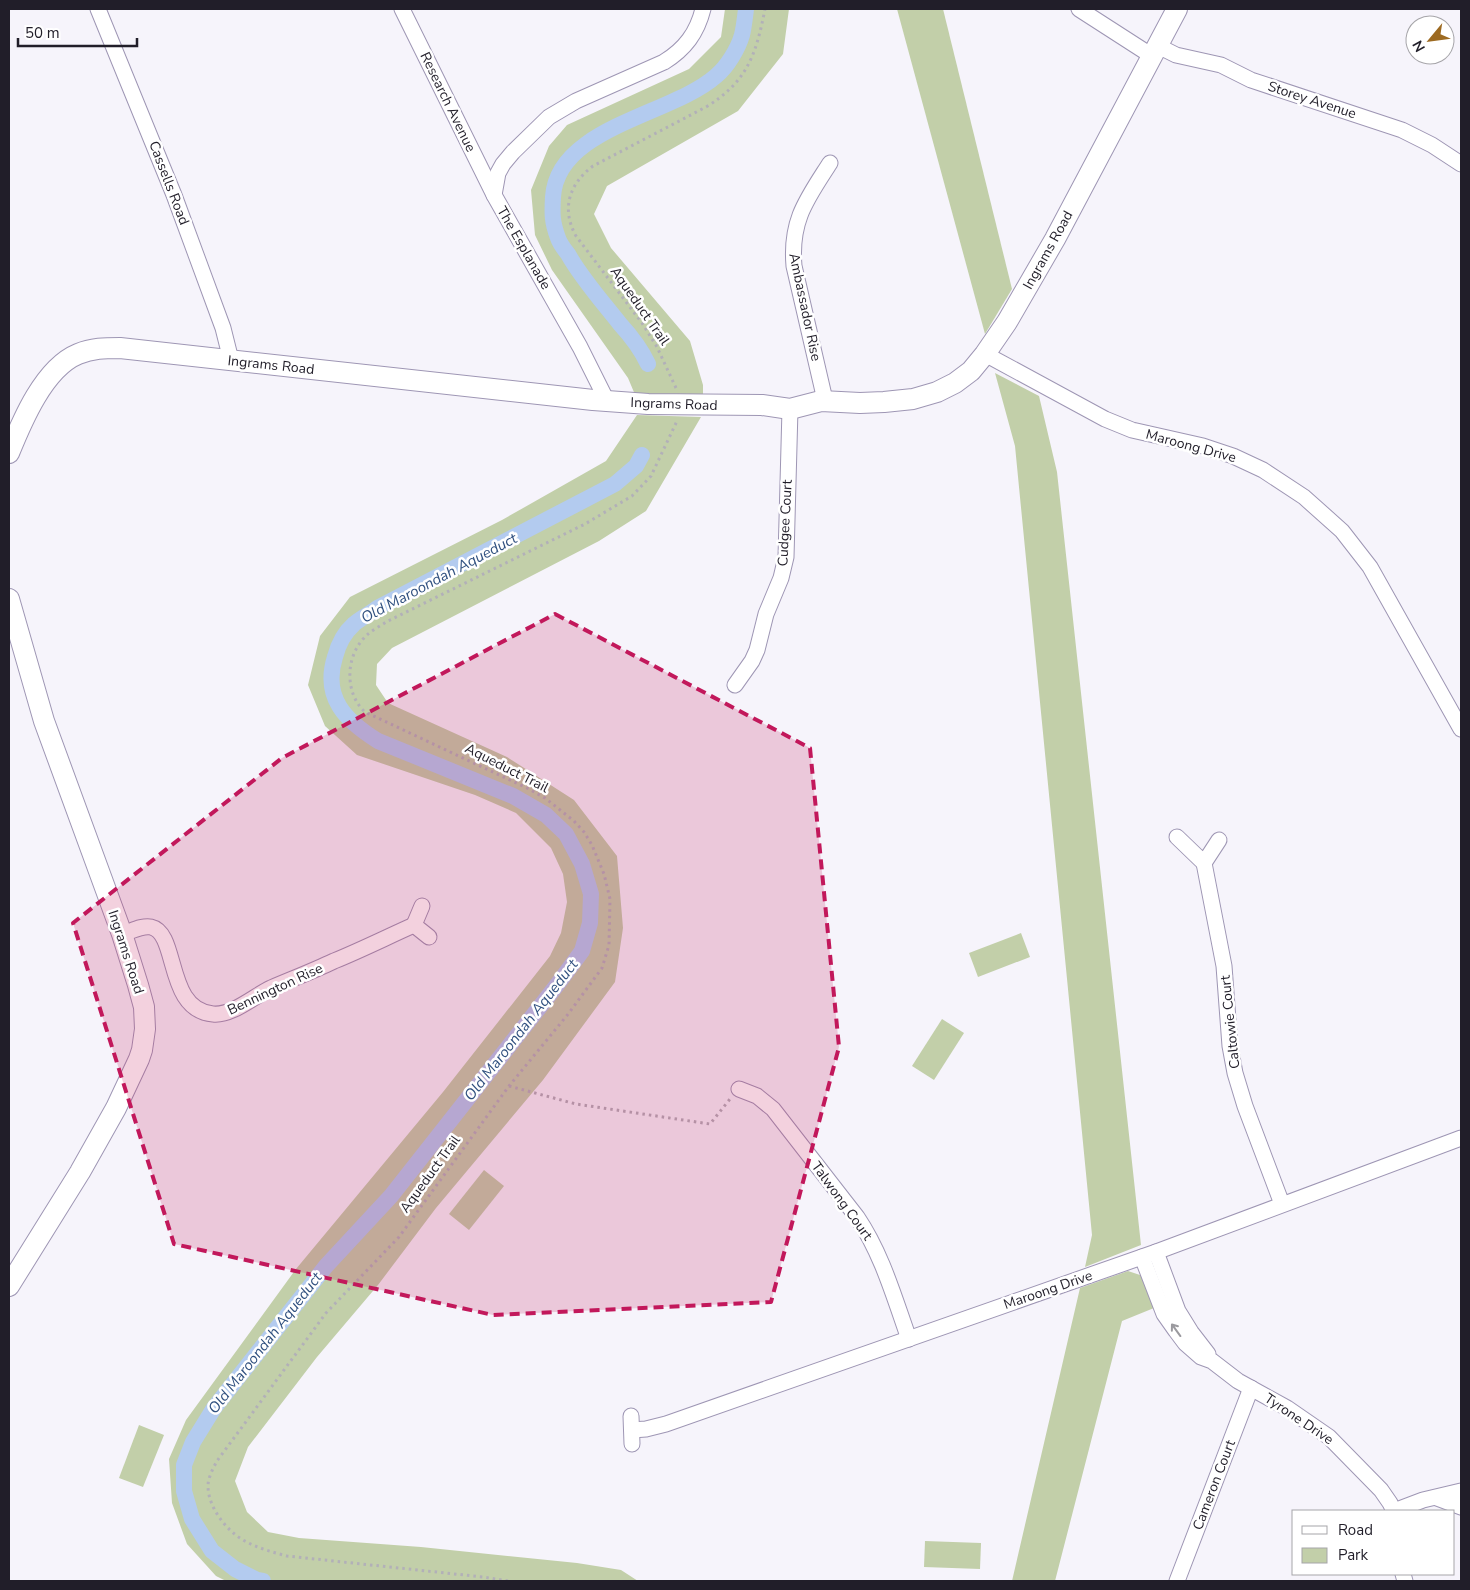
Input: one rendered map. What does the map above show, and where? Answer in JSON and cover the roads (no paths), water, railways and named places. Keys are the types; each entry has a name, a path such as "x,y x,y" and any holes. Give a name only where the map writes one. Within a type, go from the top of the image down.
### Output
{"street":[{"name":"Cassells Road","path":"98,9 174,195 223,328 231,360"},
{"name":"Research Avenue","path":"402,9 494,195"},
{"name":"The Esplanade","path":"607,401 580,347 494,195 498,173 513,152 549,117 576,101 674,56 692,37 698,27 703,9"},
{"name":"Storey Avenue","path":"1079,9 1155,51 1220,65 1251,80 1402,130 1432,145 1461,164"},
{"name":"Ingrams Road","path":"9,453 43,385 68,359 76,354 96,349 120,348 607,401 683,405 762,405 790,409 825,400 872,403 925,396 941,390 959,380 971,370 985,354 1007,322 1055,239 1177,9"},
{"name":"Ambassador Rise","path":"825,400 794,266 793,250 794,234 799,217 830,162"},
{"name":"Maroong Drive","path":"985,354 1105,419 1140,432 1203,446 1233,456 1263,470 1304,497 1342,531 1370,567 1461,728"},
{"name":"Cudgee Court","path":"735,685 752,661 757,650 766,614 784,568 786,557 790,409"},
{"name":"Ingrams Road","path":"9,599 44,721 122,934 144,1007 145,1029 142,1050 126,1088 95,1147 9,1286"},
{"path":"1177,837 1204,863 1219,840"},
{"name":"Caltowie Court","path":"1204,863 1224,966 1230,1046 1235,1074 1282,1204"},
{"path":"422,906 414,925 429,937"},
{"name":"Bennington Rise","path":"122,934 143,927 151,927 159,931 164,938 185,998 203,1012 214,1014 233,1010 268,989 414,925"},
{"name":"Talwong Court","path":"739,1089 757,1096 773,1109 862,1224 881,1260 908,1339"},
{"name":"Maroong Drive","path":"632,1430 666,1424 1149,1255 1461,1138"},
{"name":"Tyrone Drive","path":"1149,1255 1178,1311 1212,1361 1224,1371 1287,1408 1329,1437 1381,1490 1393,1510"},
{"name":"Cameron Court","path":"1177,1581 1251,1388"},
{"path":"1397,1510 1423,1500 1461,1491"},
{"path":"1437,1498 1461,1507"}],"waterway":[{"name":"Old Maroondah Aqueduct","path":"648,364 636,343 586,281 559,240 554,222 553,208 553,197 559,173 574,154 595,138 697,90 716,76 728,63 738,46 743,32 746,9"},
{"name":"Old Maroondah Aqueduct","path":"263,1581 235,1569 212,1551 192,1519 184,1491 184,1465 193,1442 214,1408 326,1266 391,1196 557,985 582,951 590,923 591,894 582,864 566,834 546,815 513,796 378,741 366,733 347,716 334,696 332,672 336,653 347,631 379,607 615,484 636,466 642,455"}]}
